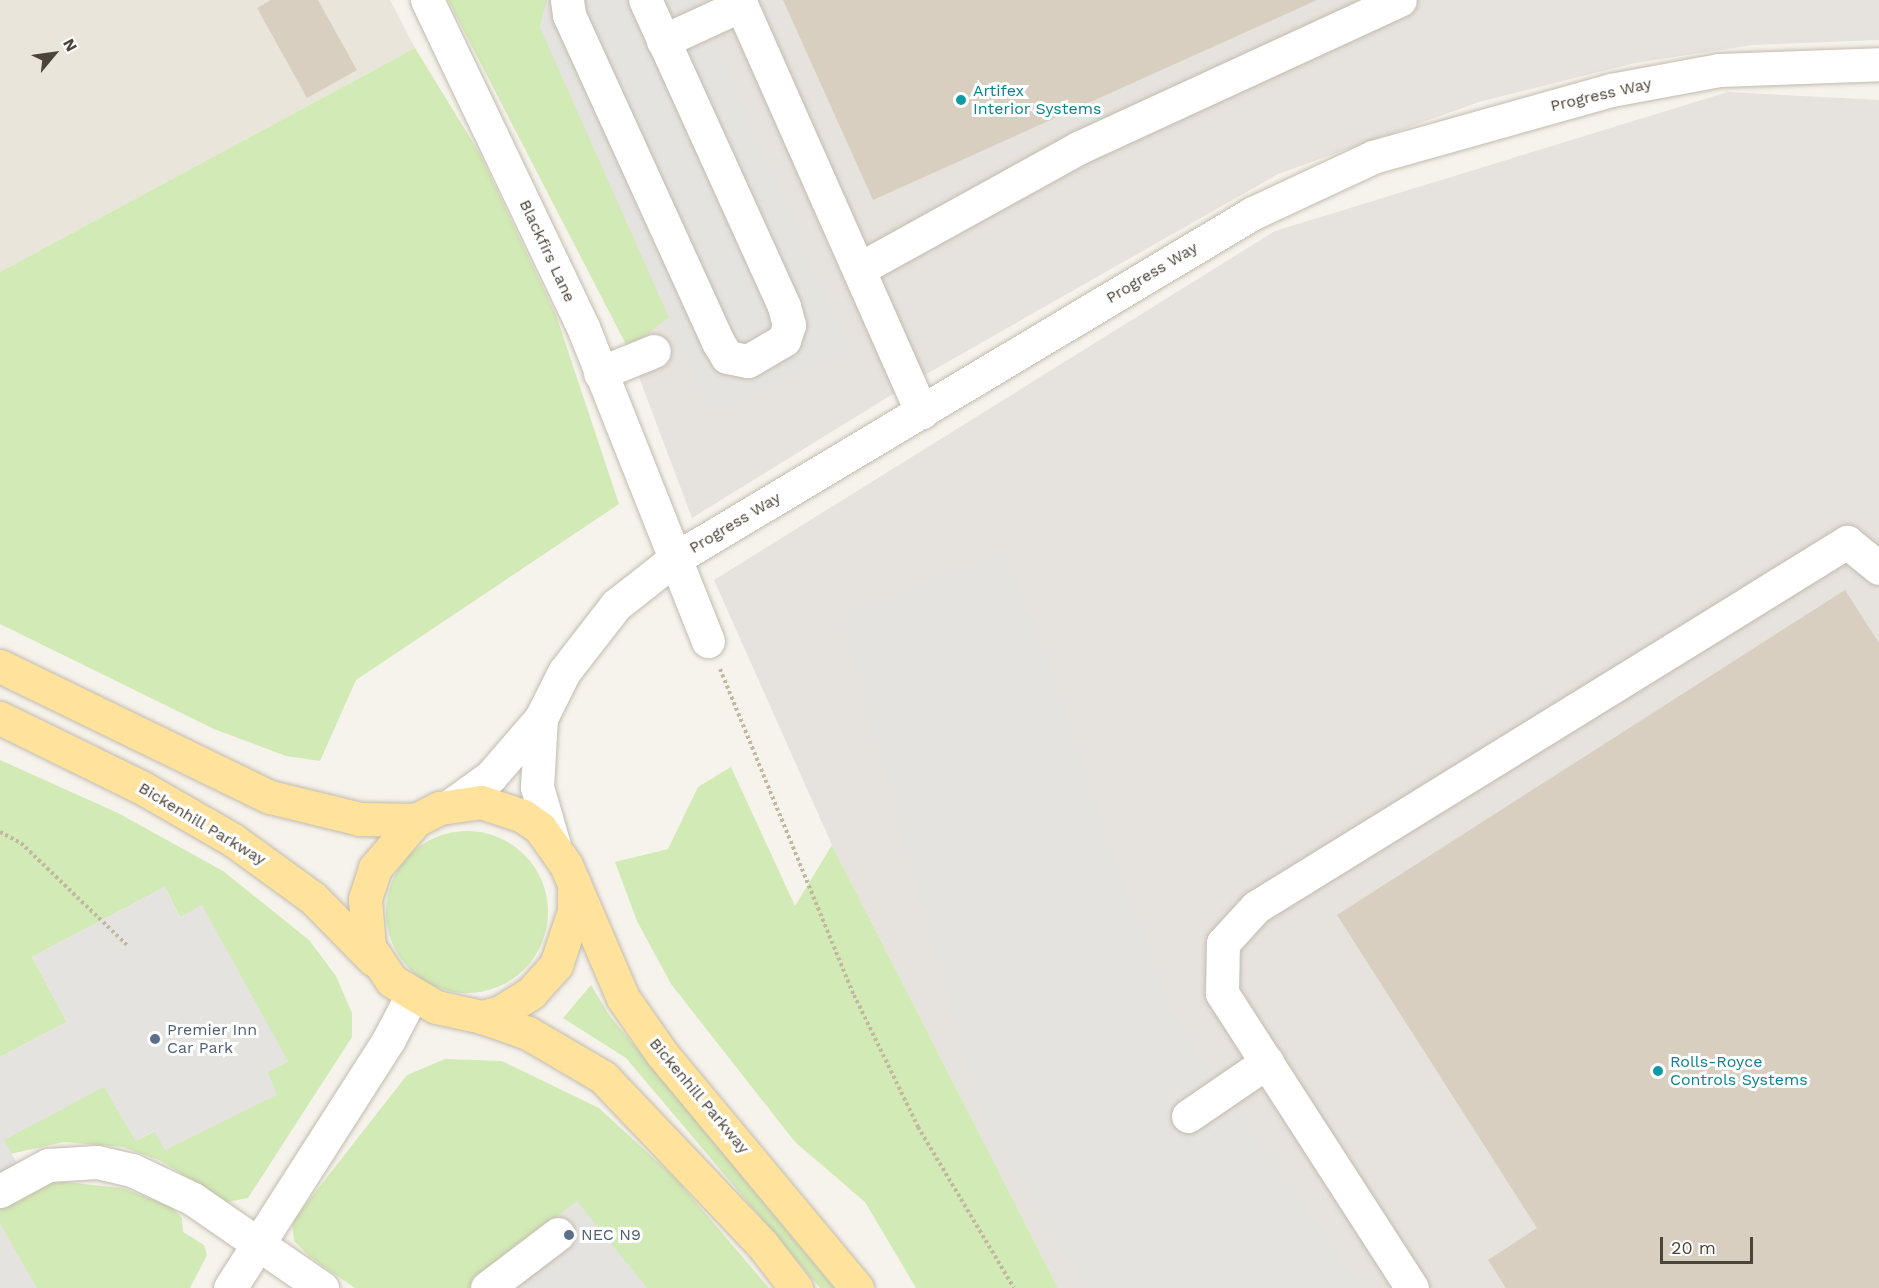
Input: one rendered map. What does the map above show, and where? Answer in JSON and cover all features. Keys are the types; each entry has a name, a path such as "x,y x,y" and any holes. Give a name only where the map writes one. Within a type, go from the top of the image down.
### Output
{"main road":[{"path":"0,666 270,797 360,819 416,820 451,806 506,807 540,828 554,845 574,883 574,911 556,965 531,993 482,1017"},
{"name":"Bickenhill Parkway","path":"0,718 141,787 233,840 313,898 379,965"},
{"path":"416,820 375,868 365,899 369,948 379,965 412,995 436,1007 482,1017 538,1038 603,1077 762,1244 796,1288"},
{"name":"Bickenhill Parkway","path":"574,883 623,998 662,1054 857,1288"}],"street":[{"name":"Blackfirs Lane","path":"427,0 600,373 708,641"},
{"path":"567,0 569,15 718,342 727,357 748,361 775,350 789,325 645,0"},
{"path":"859,269 1080,147 1400,0"},
{"path":"663,41 740,2 922,412"},
{"name":"Progress Way","path":"451,806 491,776 541,718 564,672 616,605 676,558 1253,213 1373,157 1611,90 1708,72 1879,64"},
{"path":"600,373 654,351"},
{"path":"1412,1288 1222,993 1223,943 1256,907 1847,542 1879,568"},
{"name":"Progress Way","path":"541,718 537,787 554,845"},
{"path":"230,1288 257,1240 389,1039 412,995"},
{"path":"1188,1116 1267,1062"},
{"path":"0,1191 48,1165 97,1162 157,1178 257,1240 322,1288"},
{"path":"487,1288 558,1234"}],"path":[{"path":"708,641 854,995 918,1127 1014,1288"},
{"path":"0,832 21,843 128,946"}],"shaded area":[{"path":"0,0 390,0 415,48 0,272"},
{"path":"448,0 1879,0 1879,40 1753,45 1635,63 1479,102 1278,174 909,384 692,518 628,348"},
{"path":"547,0 696,0 850,350 711,412 540,27"},
{"name":"Rolls-Royce Controls Systems","path":"1728,92 1879,100 1879,1288 1058,1288 832,845 714,580 1275,231"},
{"path":"1008,552 1169,1009 1361,1288 1086,1288 983,1119 841,617"},
{"name":"Premier Inn Car Park","path":"165,887 180,917 202,905 288,1061 268,1072 277,1095 165,1150 154,1131 136,1141 104,1087 4,1140 32,1191 0,1208 0,1057 67,1022 32,957"},
{"name":"NEC N9","path":"577,1201 647,1288 475,1288 559,1215"},
{"path":"0,1223 3,1229 37,1288 0,1288"}],"green space":[{"path":"448,0 547,0 540,27 669,317 628,348"},
{"path":"415,48 480,154 556,315 619,504 356,680 320,761 286,756 214,729 0,624 0,272"},
{"path":"0,760 118,813 223,871 309,940 336,976 352,1013 352,1037 248,1198 227,1202 161,1161 123,1147 64,1142 10,1154 3,1140 104,1086 136,1141 288,1061 180,917 165,887 32,957 67,1022 0,1057"},
{"path":"731,767 795,906 832,845 1058,1288 916,1288 865,1202 795,1142 671,984 637,921 615,862 668,849 698,787"},
{"path":"467,831 483,832 498,837 524,855 542,881 547,896 547,928 542,943 524,969 498,987 483,992 467,993 451,992 436,987 410,969 392,943 387,928 386,912 387,896 392,881 410,855 436,837 451,832"},
{"path":"591,985 609,1015 834,1288 820,1288 626,1058 563,1018"},
{"path":"445,1059 502,1061 599,1108 676,1179 769,1288 647,1288 620,1256 559,1215 475,1288 355,1288 310,1257 294,1241 292,1222 407,1075"},
{"path":"54,1181 122,1188 170,1206 182,1218 183,1232 204,1245 207,1255 190,1288 37,1288 0,1231 0,1208"}],"building":[{"path":"271,0 318,0 357,70 307,98 257,8"},
{"name":"Artifex Interior Systems","path":"783,0 1317,0 873,200"},
{"name":"Rolls-Royce Controls Systems","path":"1845,590 1879,643 1879,1288 1506,1288 1488,1260 1537,1228 1337,915"}],"place":[{"name":"Artifex Interior Systems","path":"961,100"},
{"name":"Premier Inn Car Park","path":"155,1039"},
{"name":"Rolls-Royce Controls Systems","path":"1658,1071"},
{"name":"NEC N9","path":"569,1235"}]}
